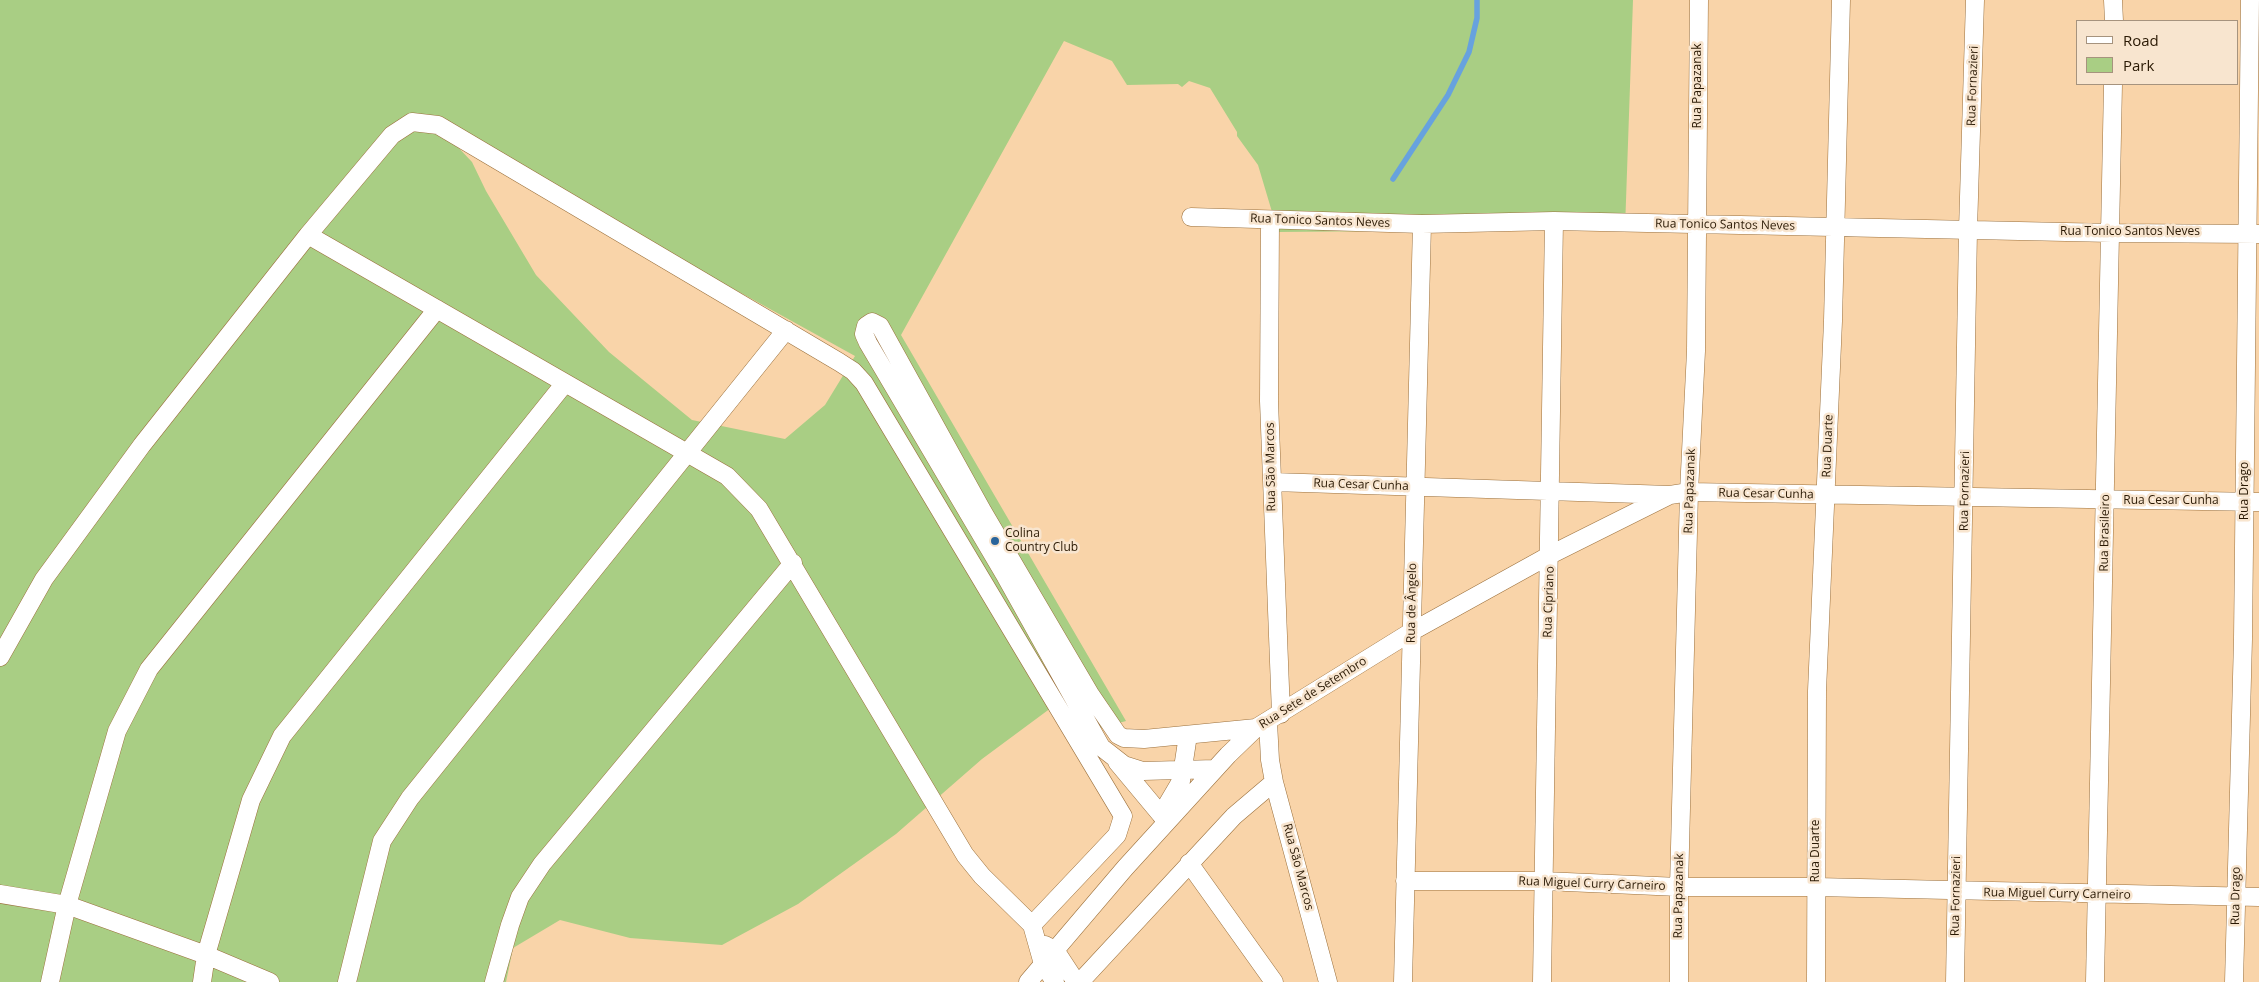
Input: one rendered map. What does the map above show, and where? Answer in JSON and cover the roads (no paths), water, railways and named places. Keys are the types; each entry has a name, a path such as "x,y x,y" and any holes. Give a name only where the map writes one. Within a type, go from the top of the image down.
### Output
{"street":[{"name":"Rua Papazanak","path":"1679,982 1679,887 1689,492 1696,351 1698,0"},
{"name":"Rua Duarte","path":"1816,982 1817,691 1826,496 1841,0"},
{"name":"Rua Fornazieri","path":"1955,982 1965,498 1968,230 1975,0"},
{"path":"2114,0 2114,20"},
{"name":"Rua Drago","path":"2234,982 2252,502 2253,233 2250,0"},
{"name":"Rua Brasileiro","path":"2095,982 2112,233 2113,85"},
{"path":"0,657 50,571 142,445 308,235 392,135 412,122 438,125 786,330 853,371 864,383 1123,816 1117,835 1035,933"},
{"name":"Rua Tonico Santos Neves","path":"1191,217 1422,224 1554,221 2112,233 2253,233"},
{"name":"Rua São Marcos","path":"1270,220 1270,401 1273,482 1269,752 1274,782 1328,982"},
{"name":"Rua Cipriano","path":"1542,982 1554,221"},
{"name":"Rua de Ângelo","path":"1403,982 1422,224"},
{"path":"308,235 727,476 760,509 965,855 1035,933 1055,950 1078,982 1234,816 1274,782"},
{"path":"50,982 67,905 117,731 149,669 437,309"},
{"path":"1188,735 1184,771 1164,819 1095,739 1006,577 868,343 864,329 868,323 876,323 880,326 983,512 1112,728 1118,735 1128,738 1188,735 1268,721"},
{"path":"347,982 382,842 410,798 685,453 786,330"},
{"path":"202,982 206,955 251,800 282,736 565,383"},
{"name":"Rua Cesar Cunha","path":"1273,482 1670,495 1689,492 2105,501 2252,502"},
{"name":"Rua Sete de Setembro","path":"1028,982 1164,819 1268,721 1411,632 1550,556 1670,495"},
{"path":"494,982 510,924 520,897 542,864 793,563"},
{"path":"1115,760 1143,771 1215,769"},
{"path":"1189,863 1274,982"},
{"name":"Rua Miguel Curry Carneiro","path":"1405,881 1544,881 1679,887 1816,887 2096,895 2259,897"},
{"path":"0,894 67,905 206,955 270,982"},
{"path":"1035,933 1043,964 1055,982"}],"waterway":[{"path":"1393,179 1448,95 1469,52 1477,18 1477,0"}],"place":[{"name":"Colina Country Club","path":"995,541"}]}
